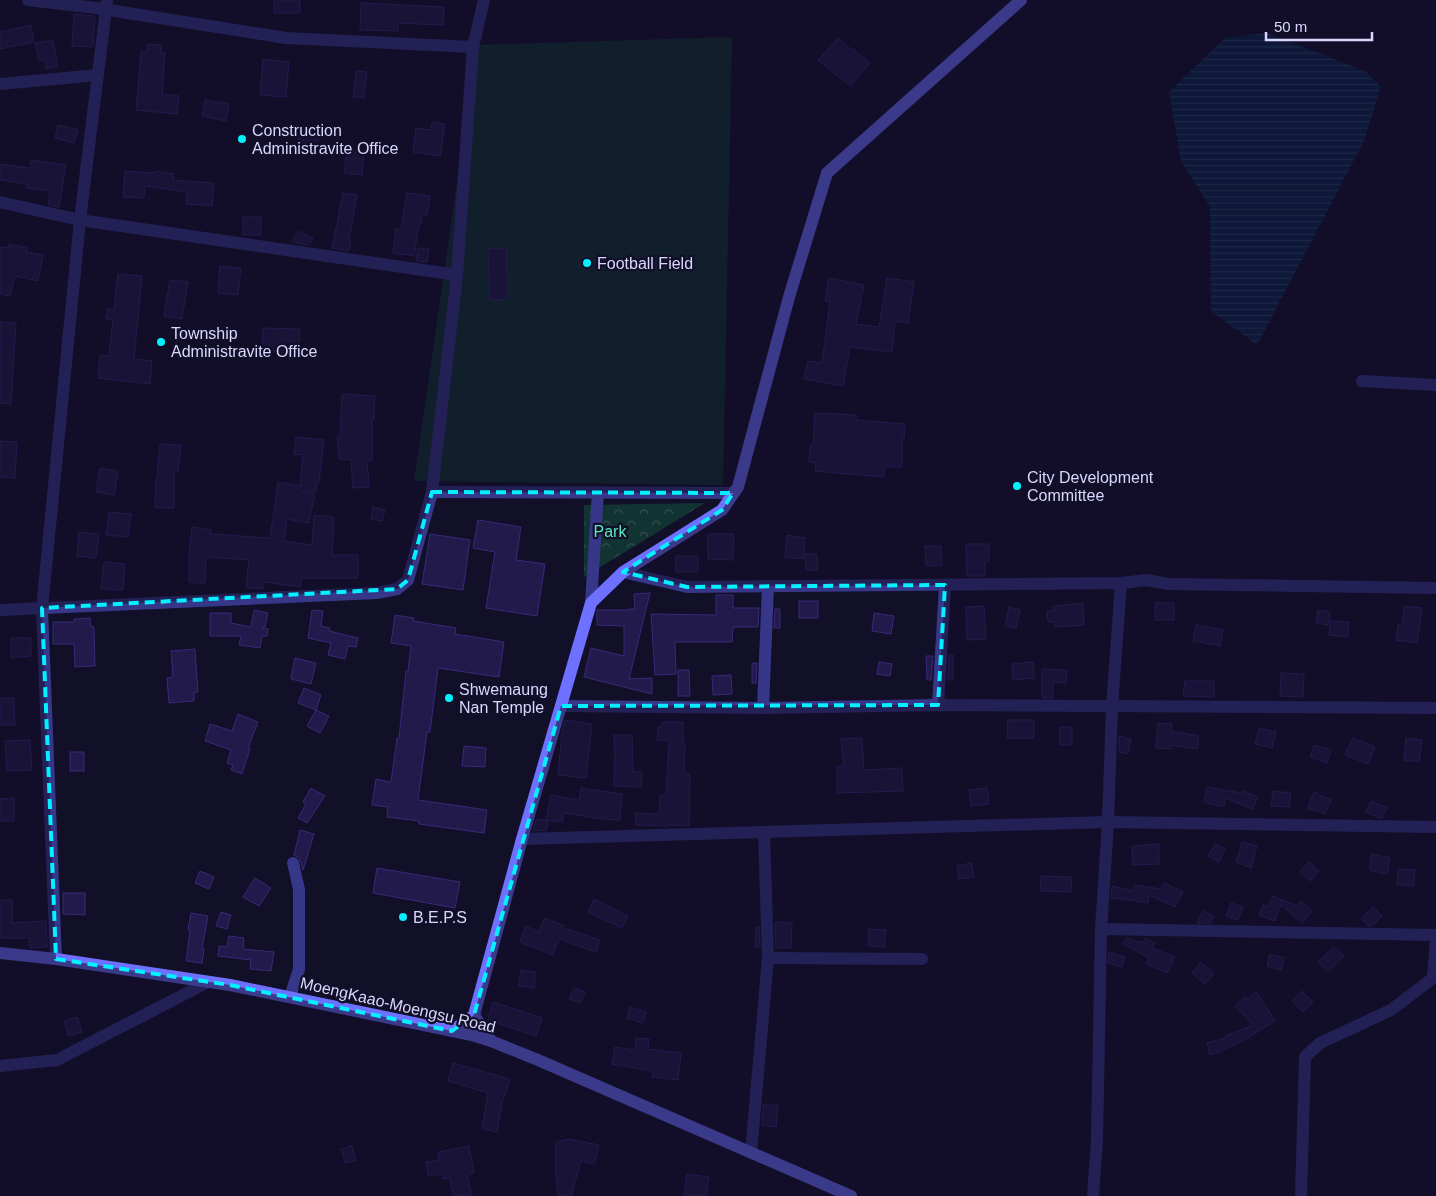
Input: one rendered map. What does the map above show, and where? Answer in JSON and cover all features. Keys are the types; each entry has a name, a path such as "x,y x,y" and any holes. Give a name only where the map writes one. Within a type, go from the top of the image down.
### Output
{"main road":[{"path":"452,1031 474,1015 522,839 591,603 623,572 722,510 738,486 789,297 827,173 1020,0"},
{"name":"MoengKaao-Moengsu Road","path":"0,953 56,959 230,985 452,1031 491,1041 851,1196"},
{"path":"474,1015 491,1041"}],"street":[{"path":"28,0 107,5 286,38 473,47"},
{"path":"0,610 377,593 397,590 408,580 432,492 457,275 473,47 484,0"},
{"path":"56,959 42,608 80,220 107,5"},
{"path":"0,84 98,75"},
{"path":"0,202 80,220 457,275"},
{"path":"1362,381 1436,385"},
{"path":"432,492 733,494"},
{"path":"591,603 598,492"},
{"path":"623,572 687,587 945,585 1147,580 1168,584 1436,588"},
{"path":"1093,1196 1097,1140 1101,929 1108,822 1112,706 1121,582"},
{"path":"938,705 945,585"},
{"path":"764,708 768,586"},
{"path":"561,706 764,708 938,705 1436,708"},
{"path":"522,839 1108,822 1436,827"},
{"path":"751,1153 768,958 764,832"},
{"path":"290,997 299,969 299,889 293,863"},
{"path":"1101,929 1436,936 1433,978 1391,1010 1320,1043 1305,1057 1301,1196"},
{"path":"768,958 922,958"},
{"path":"0,1066 57,1060 208,982"}],"highlighted area":[{"path":"432,492 733,493 722,510 623,572 687,587 945,585 938,705 561,706 474,1015 452,1031 230,985 56,959 42,608 397,589 408,580"}],"green space":[{"name":"Football Field","path":"732,37 723,485 414,481 477,45"},
{"name":"Park","path":"705,503 584,577 584,505"}],"water":[{"path":"1267,33 1365,71 1381,87 1364,141 1257,345 1211,311 1210,207 1181,161 1169,92 1225,38"}],"building":[{"path":"274,0 300,0 300,13 274,13"},
{"path":"361,3 444,7 443,25 398,23 398,31 360,30"},
{"path":"74,14 95,16 93,47 72,46"},
{"path":"31,25 34,42 0,49 0,32"},
{"path":"838,38 870,63 850,86 818,60"},
{"path":"53,40 58,66 46,69 45,60 39,61 35,43"},
{"path":"147,44 161,45 161,53 165,53 162,94 179,96 177,114 136,110 141,52 147,52"},
{"path":"263,59 289,62 286,97 260,95"},
{"path":"356,71 367,72 364,98 353,97"},
{"path":"205,100 229,104 226,121 202,116"},
{"path":"432,122 445,124 440,156 413,152 416,128 431,130"},
{"path":"58,125 78,130 74,143 55,138"},
{"path":"301,127 320,131 317,151 297,148"},
{"path":"347,151 364,153 362,175 344,173"},
{"path":"31,160 66,165 59,207 48,205 50,191 27,188 27,184 0,180 0,164 30,168"},
{"path":"125,171 155,173 155,171 174,174 173,180 214,183 212,206 186,204 187,192 145,186 144,198 123,197"},
{"path":"343,193 357,195 349,240 351,241 349,251 332,248"},
{"path":"407,193 430,196 427,215 422,214 421,224 419,224 414,256 393,253 396,229 401,230"},
{"path":"243,217 261,217 261,235 243,235"},
{"path":"298,231 313,239 309,245 293,241"},
{"path":"9,244 27,248 26,252 43,255 38,281 15,276 10,296 0,294 0,247 9,248"},
{"path":"418,248 429,249 427,262 416,261"},
{"path":"506,248 508,299 490,300 488,249"},
{"path":"220,266 241,268 238,295 218,293"},
{"path":"118,274 142,276 134,359 152,361 150,384 98,378 100,355 109,356 113,320 106,319 107,309 114,309"},
{"path":"829,278 864,285 856,324 879,327 887,278 914,282 908,323 895,321 892,352 850,347 843,386 804,379 808,361 822,363 830,302 825,301"},
{"path":"170,280 188,282 182,319 164,316"},
{"path":"0,322 16,323 11,404 0,403"},
{"path":"263,328 300,329 299,353 262,352"},
{"path":"342,394 375,396 374,420 372,420 372,461 367,461 369,487 353,488 351,460 339,459 337,437 340,437"},
{"path":"815,413 856,415 856,420 905,424 904,439 902,439 902,467 885,467 884,477 815,471 816,463 809,462 810,446 813,446"},
{"path":"296,437 324,440 319,482 317,482 316,491 302,492 315,494 309,523 287,519 284,541 312,545 314,515 334,517 332,555 358,555 358,578 302,578 300,587 264,582 263,589 246,588 249,560 206,557 205,584 189,582 189,553 192,527 211,530 211,534 270,538 278,482 300,486 303,455 294,454"},
{"path":"0,441 17,442 15,478 0,477"},
{"path":"160,444 181,445 178,471 174,471 174,508 155,508"},
{"path":"100,468 118,471 114,495 96,492"},
{"path":"373,507 385,510 382,521 371,519"},
{"path":"109,512 131,514 128,537 106,535"},
{"path":"478,520 521,527 516,560 545,564 537,616 486,608 495,552 473,548"},
{"path":"79,532 99,534 96,558 77,556"},
{"path":"430,534 470,540 463,590 422,584"},
{"path":"708,534 734,534 733,560 708,559"},
{"path":"787,535 805,538 803,559 785,557"},
{"path":"966,544 989,544 989,562 985,562 985,576 967,576"},
{"path":"925,546 941,546 942,565 926,566"},
{"path":"805,554 817,554 818,570 806,570"},
{"path":"676,556 698,556 698,572 676,572"},
{"path":"104,562 125,564 123,590 101,589"},
{"path":"650,593 629,679 652,678 652,694 584,677 591,648 624,656 624,626 597,625 597,610 635,609 634,594"},
{"path":"716,595 733,595 733,608 759,608 758,627 733,627 732,642 675,642 676,674 655,675 651,614 716,615"},
{"path":"799,601 818,601 818,618 799,618"},
{"path":"1083,603 1084,625 1055,627 1054,622 1048,622 1047,611 1053,611 1053,606"},
{"path":"1155,603 1174,603 1174,620 1155,620"},
{"path":"984,606 986,639 967,640 966,607"},
{"path":"1404,606 1422,608 1417,643 1396,640 1398,625 1402,625"},
{"path":"1009,607 1020,610 1016,628 1005,626"},
{"path":"775,609 780,609 780,628 774,628"},
{"path":"254,610 268,613 265,627 263,627 268,629 267,636 262,636 260,648 239,645 241,636 210,636 210,613 231,613 231,623 251,627"},
{"path":"312,610 323,611 321,626 330,628 329,631 358,638 356,647 348,646 345,659 328,655 331,643 308,638"},
{"path":"1318,610 1330,612 1328,625 1316,623"},
{"path":"874,613 894,616 891,634 872,631"},
{"path":"395,615 414,618 413,621 456,628 455,634 504,642 499,677 438,668 430,732 427,732 418,800 487,810 484,833 419,824 419,821 387,817 388,807 372,805 376,779 391,782 397,738 399,738 406,671 408,671 411,646 391,643"},
{"path":"90,618 91,627 94,627 95,666 75,667 74,644 53,644 53,622 74,622 74,619"},
{"path":"1330,621 1349,622 1348,637 1329,635"},
{"path":"1196,625 1223,630 1220,646 1193,641"},
{"path":"11,638 31,638 31,656 11,658"},
{"path":"195,649 198,692 194,693 194,701 169,703 167,678 173,677 171,651"},
{"path":"949,655 953,655 953,680 948,680"},
{"path":"926,656 933,656 931,680 927,680"},
{"path":"295,658 316,663 311,684 291,679"},
{"path":"879,662 892,664 890,676 877,674"},
{"path":"1033,662 1034,678 1013,680 1012,664"},
{"path":"752,663 757,663 756,683 752,683"},
{"path":"1042,669 1067,670 1066,683 1053,682 1053,698 1042,698"},
{"path":"678,670 689,670 690,696 678,696"},
{"path":"1281,673 1304,674 1303,697 1280,696"},
{"path":"731,675 732,694 713,695 712,676"},
{"path":"1185,681 1214,681 1214,697 1183,696"},
{"path":"304,688 321,695 316,710 298,703"},
{"path":"0,698 14,698 15,725 0,725"},
{"path":"316,710 329,716 320,733 307,726"},
{"path":"238,714 258,722 248,748 250,749 242,774 231,770 233,765 227,763 231,750 205,741 210,724 232,731"},
{"path":"565,720 592,724 586,778 558,775"},
{"path":"1008,720 1034,720 1034,738 1007,738"},
{"path":"662,722 683,722 683,744 685,744 684,774 690,774 689,826 635,825 636,813 659,814 660,795 666,795 669,741 657,740 658,727 662,727"},
{"path":"1158,723 1172,724 1171,731 1199,736 1197,749 1171,745 1170,749 1156,748"},
{"path":"1060,727 1072,727 1072,745 1060,745"},
{"path":"1259,728 1276,732 1272,748 1255,744"},
{"path":"614,735 632,735 633,772 642,772 641,787 614,786"},
{"path":"1119,736 1131,739 1128,754 1119,752"},
{"path":"862,738 864,770 902,768 903,791 837,793 837,766 844,766 841,739"},
{"path":"1353,738 1375,747 1368,764 1345,755"},
{"path":"1406,738 1422,740 1419,762 1404,760"},
{"path":"30,740 32,770 7,771 5,741"},
{"path":"1314,745 1331,750 1327,763 1310,757"},
{"path":"464,746 486,748 485,767 462,766"},
{"path":"70,752 84,752 84,771 70,771"},
{"path":"1207,787 1241,793 1242,791 1258,797 1252,809 1225,798 1224,806 1220,806 1204,802"},
{"path":"311,788 325,796 307,823 298,818 306,804 303,802"},
{"path":"581,788 622,794 620,820 564,813 562,822 546,820 551,795 579,800"},
{"path":"987,788 989,804 971,806 969,790"},
{"path":"1273,791 1291,793 1289,807 1271,806"},
{"path":"1314,792 1331,800 1325,814 1307,809"},
{"path":"14,798 14,821 0,821 0,799"},
{"path":"1371,801 1387,808 1382,818 1366,812"},
{"path":"536,819 548,821 546,830 533,831"},
{"path":"300,830 314,834 303,870 299,858 294,855"},
{"path":"1242,842 1257,846 1251,868 1236,862"},
{"path":"1159,844 1159,864 1133,865 1132,846"},
{"path":"1215,844 1225,849 1219,862 1208,856"},
{"path":"1372,854 1390,858 1387,874 1369,870"},
{"path":"1309,862 1319,871 1310,881 1300,872"},
{"path":"971,863 974,877 959,879 957,866"},
{"path":"377,868 460,882 455,908 373,893"},
{"path":"1398,869 1415,870 1414,886 1397,885"},
{"path":"200,871 214,877 209,889 195,883"},
{"path":"1041,876 1072,877 1071,892 1040,891"},
{"path":"255,878 271,888 259,906 243,897"},
{"path":"1164,883 1183,892 1175,907 1149,895 1148,903 1111,898 1112,886 1133,891 1134,885 1161,889"},
{"path":"63,893 85,893 85,915 63,914"},
{"path":"1273,896 1297,906 1301,901 1312,911 1302,923 1281,905 1275,921 1259,915 1263,905 1268,907"},
{"path":"594,899 628,916 622,928 588,912"},
{"path":"0,900 12,900 12,923 46,921 47,947 30,948 29,938 0,938"},
{"path":"1231,903 1243,907 1238,920 1226,916"},
{"path":"1373,907 1382,916 1372,926 1368,926 1361,919"},
{"path":"1203,911 1214,917 1211,923 1197,923"},
{"path":"221,912 231,915 227,929 216,926"},
{"path":"191,913 208,916 202,949 204,949 202,963 186,961"},
{"path":"545,918 564,926 563,928 600,940 596,952 559,939 553,955 520,942 526,926 539,932"},
{"path":"775,922 792,923 791,948 776,948"},
{"path":"756,927 759,927 760,947 755,947"},
{"path":"869,929 886,930 884,947 868,946"},
{"path":"229,936 244,938 243,949 274,952 271,971 250,969 251,960 218,956 219,946 227,947"},
{"path":"1126,938 1142,943 1146,938 1155,943 1152,948 1175,957 1167,973 1146,964 1149,958 1123,944"},
{"path":"1334,947 1344,956 1328,972 1318,962"},
{"path":"1109,952 1125,957 1122,967 1108,963"},
{"path":"1270,954 1284,958 1281,970 1267,966"},
{"path":"1201,962 1214,974 1205,984 1192,973"},
{"path":"521,970 536,972 534,988 518,986"},
{"path":"574,988 585,992 580,1003 569,999"},
{"path":"1256,991 1275,1021 1243,1041 1210,1055 1207,1043 1226,1038 1225,1036 1253,1025 1235,1006 1245,996 1247,999"},
{"path":"1302,991 1313,1002 1303,1012 1292,1001"},
{"path":"493,1002 542,1018 536,1036 488,1020"},
{"path":"630,1007 646,1012 643,1023 627,1018"},
{"path":"77,1017 82,1032 69,1036 64,1021"},
{"path":"636,1038 649,1039 648,1049 681,1053 678,1080 652,1077 653,1071 612,1064 615,1047 635,1050"},
{"path":"453,1063 510,1079 502,1103 497,1132 482,1129 488,1093 448,1081"},
{"path":"763,1104 778,1106 776,1127 762,1125"},
{"path":"569,1139 599,1145 594,1164 581,1161 571,1196 558,1196 556,1142"},
{"path":"352,1146 356,1160 345,1163 341,1149"},
{"path":"469,1146 474,1173 467,1175 472,1196 454,1196 449,1178 443,1179 442,1174 428,1176 426,1162 439,1160 438,1152"},
{"path":"687,1174 709,1177 706,1196 684,1196"}],"place":[{"name":"Construction Administravite Office","path":"242,139"},
{"name":"Football Field","path":"587,263"},
{"name":"Township Administravite Office","path":"161,342"},
{"name":"City Development Committee","path":"1017,486"},
{"name":"Shwemaung Nan Temple","path":"449,698"},
{"name":"B.E.P.S","path":"403,917"}]}
